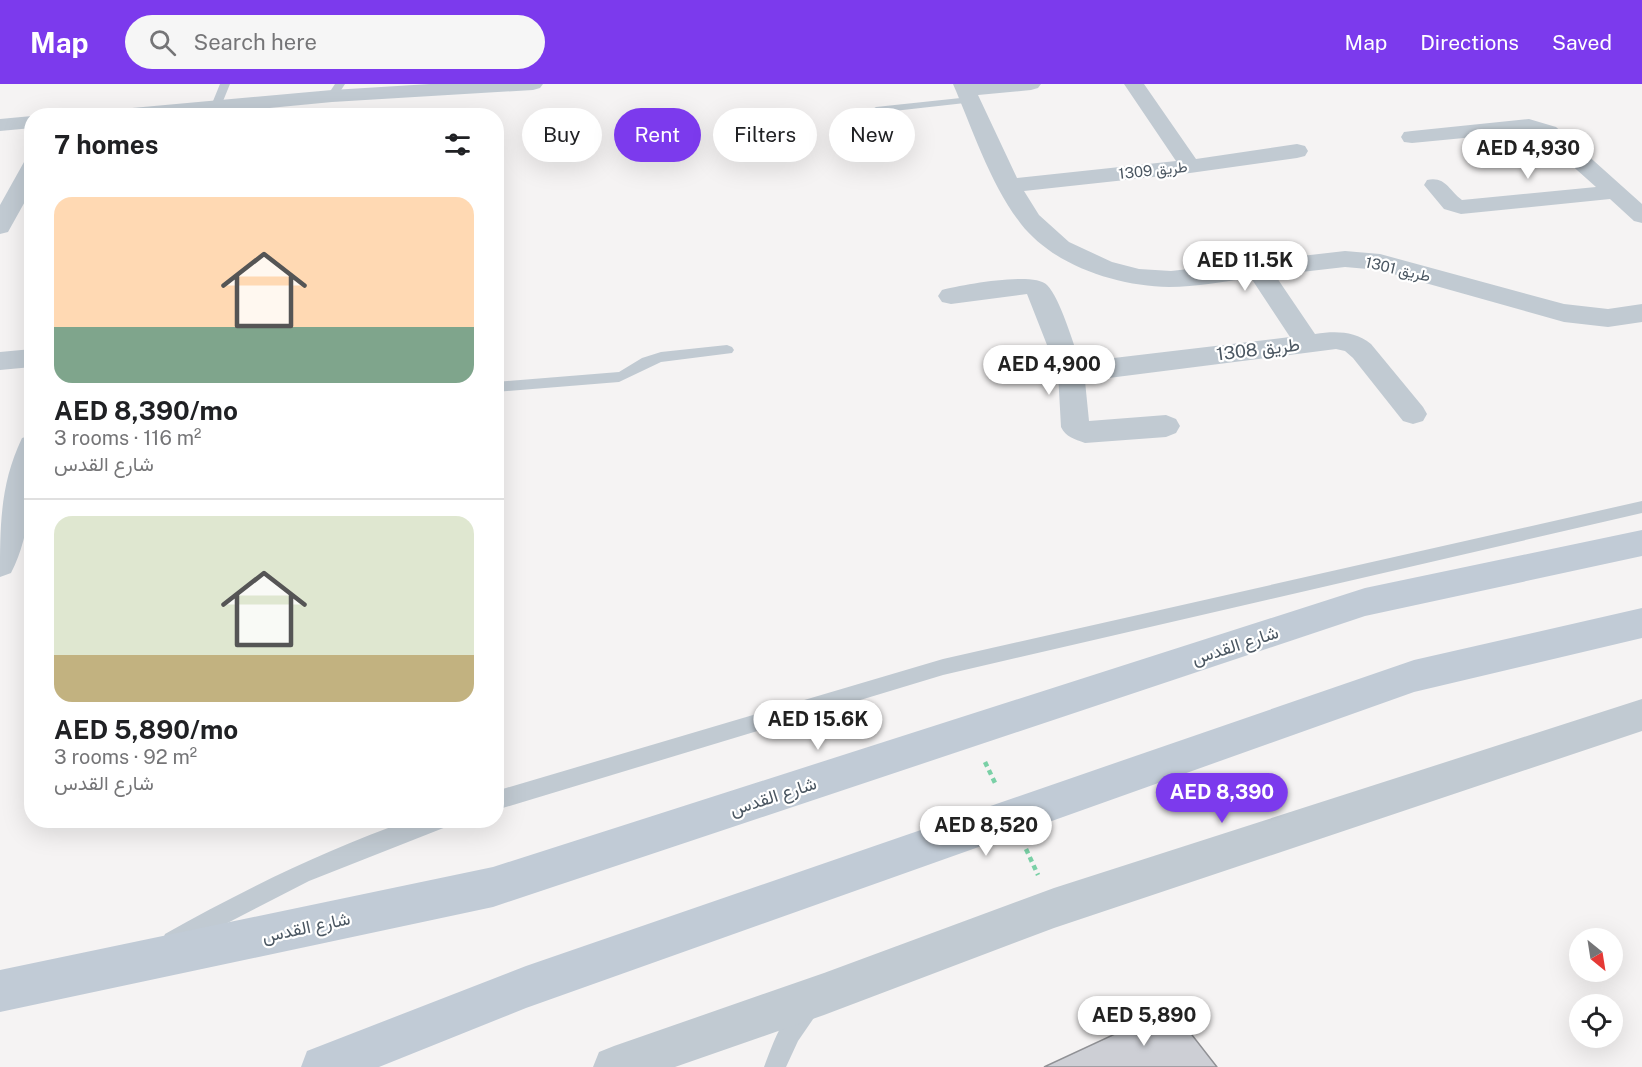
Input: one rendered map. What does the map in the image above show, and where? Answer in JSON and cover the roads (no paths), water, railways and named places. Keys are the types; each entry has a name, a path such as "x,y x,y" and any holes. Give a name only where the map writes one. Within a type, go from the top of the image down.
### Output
{"main road":[{"name":"شارع القدس","path":"0,991 493,887 1365,602 1642,543"},
{"path":"323,1067 526,987 1414,676 1642,623"}],"street":[{"path":"201,108 336,90 533,84"},
{"path":"966,91 1031,84"},
{"path":"1134,84 1190,166"},
{"name":"طريق 1301","path":"966,91 1009,186 1030,220 1061,248 1104,268 1138,278 1171,279 1346,259 1372,261 1564,314 1608,318 1642,313"},
{"path":"0,125 24,123"},
{"path":"1412,137 1535,126 1548,132 1642,216"},
{"name":"طريق 1309","path":"1009,186 1190,166 1297,151"},
{"path":"0,227 24,181"},
{"path":"1435,185 1452,204 1461,207 1615,192"},
{"path":"1258,269 1307,342"},
{"path":"951,296 1028,285 1036,288 1041,294 1071,373 1073,422 1078,430 1085,432 1166,426"},
{"name":"طريق 1308","path":"1071,373 1336,340 1357,347 1413,414"},
{"path":"0,361 24,359"},
{"path":"0,564 22,511 18,484 24,468"},
{"path":"614,1067 824,994 1054,908 1642,715"}],"lane":[{"path":"216,106 225,84"},
{"path":"885,108 966,91"},
{"path":"504,386 619,377 659,358 727,350"},
{"path":"504,799 943,667 1642,507"},
{"path":"132,964 216,916 296,875 374,842 415,828"},
{"path":"775,1067 790,1034 806,1012 824,994"}]}
